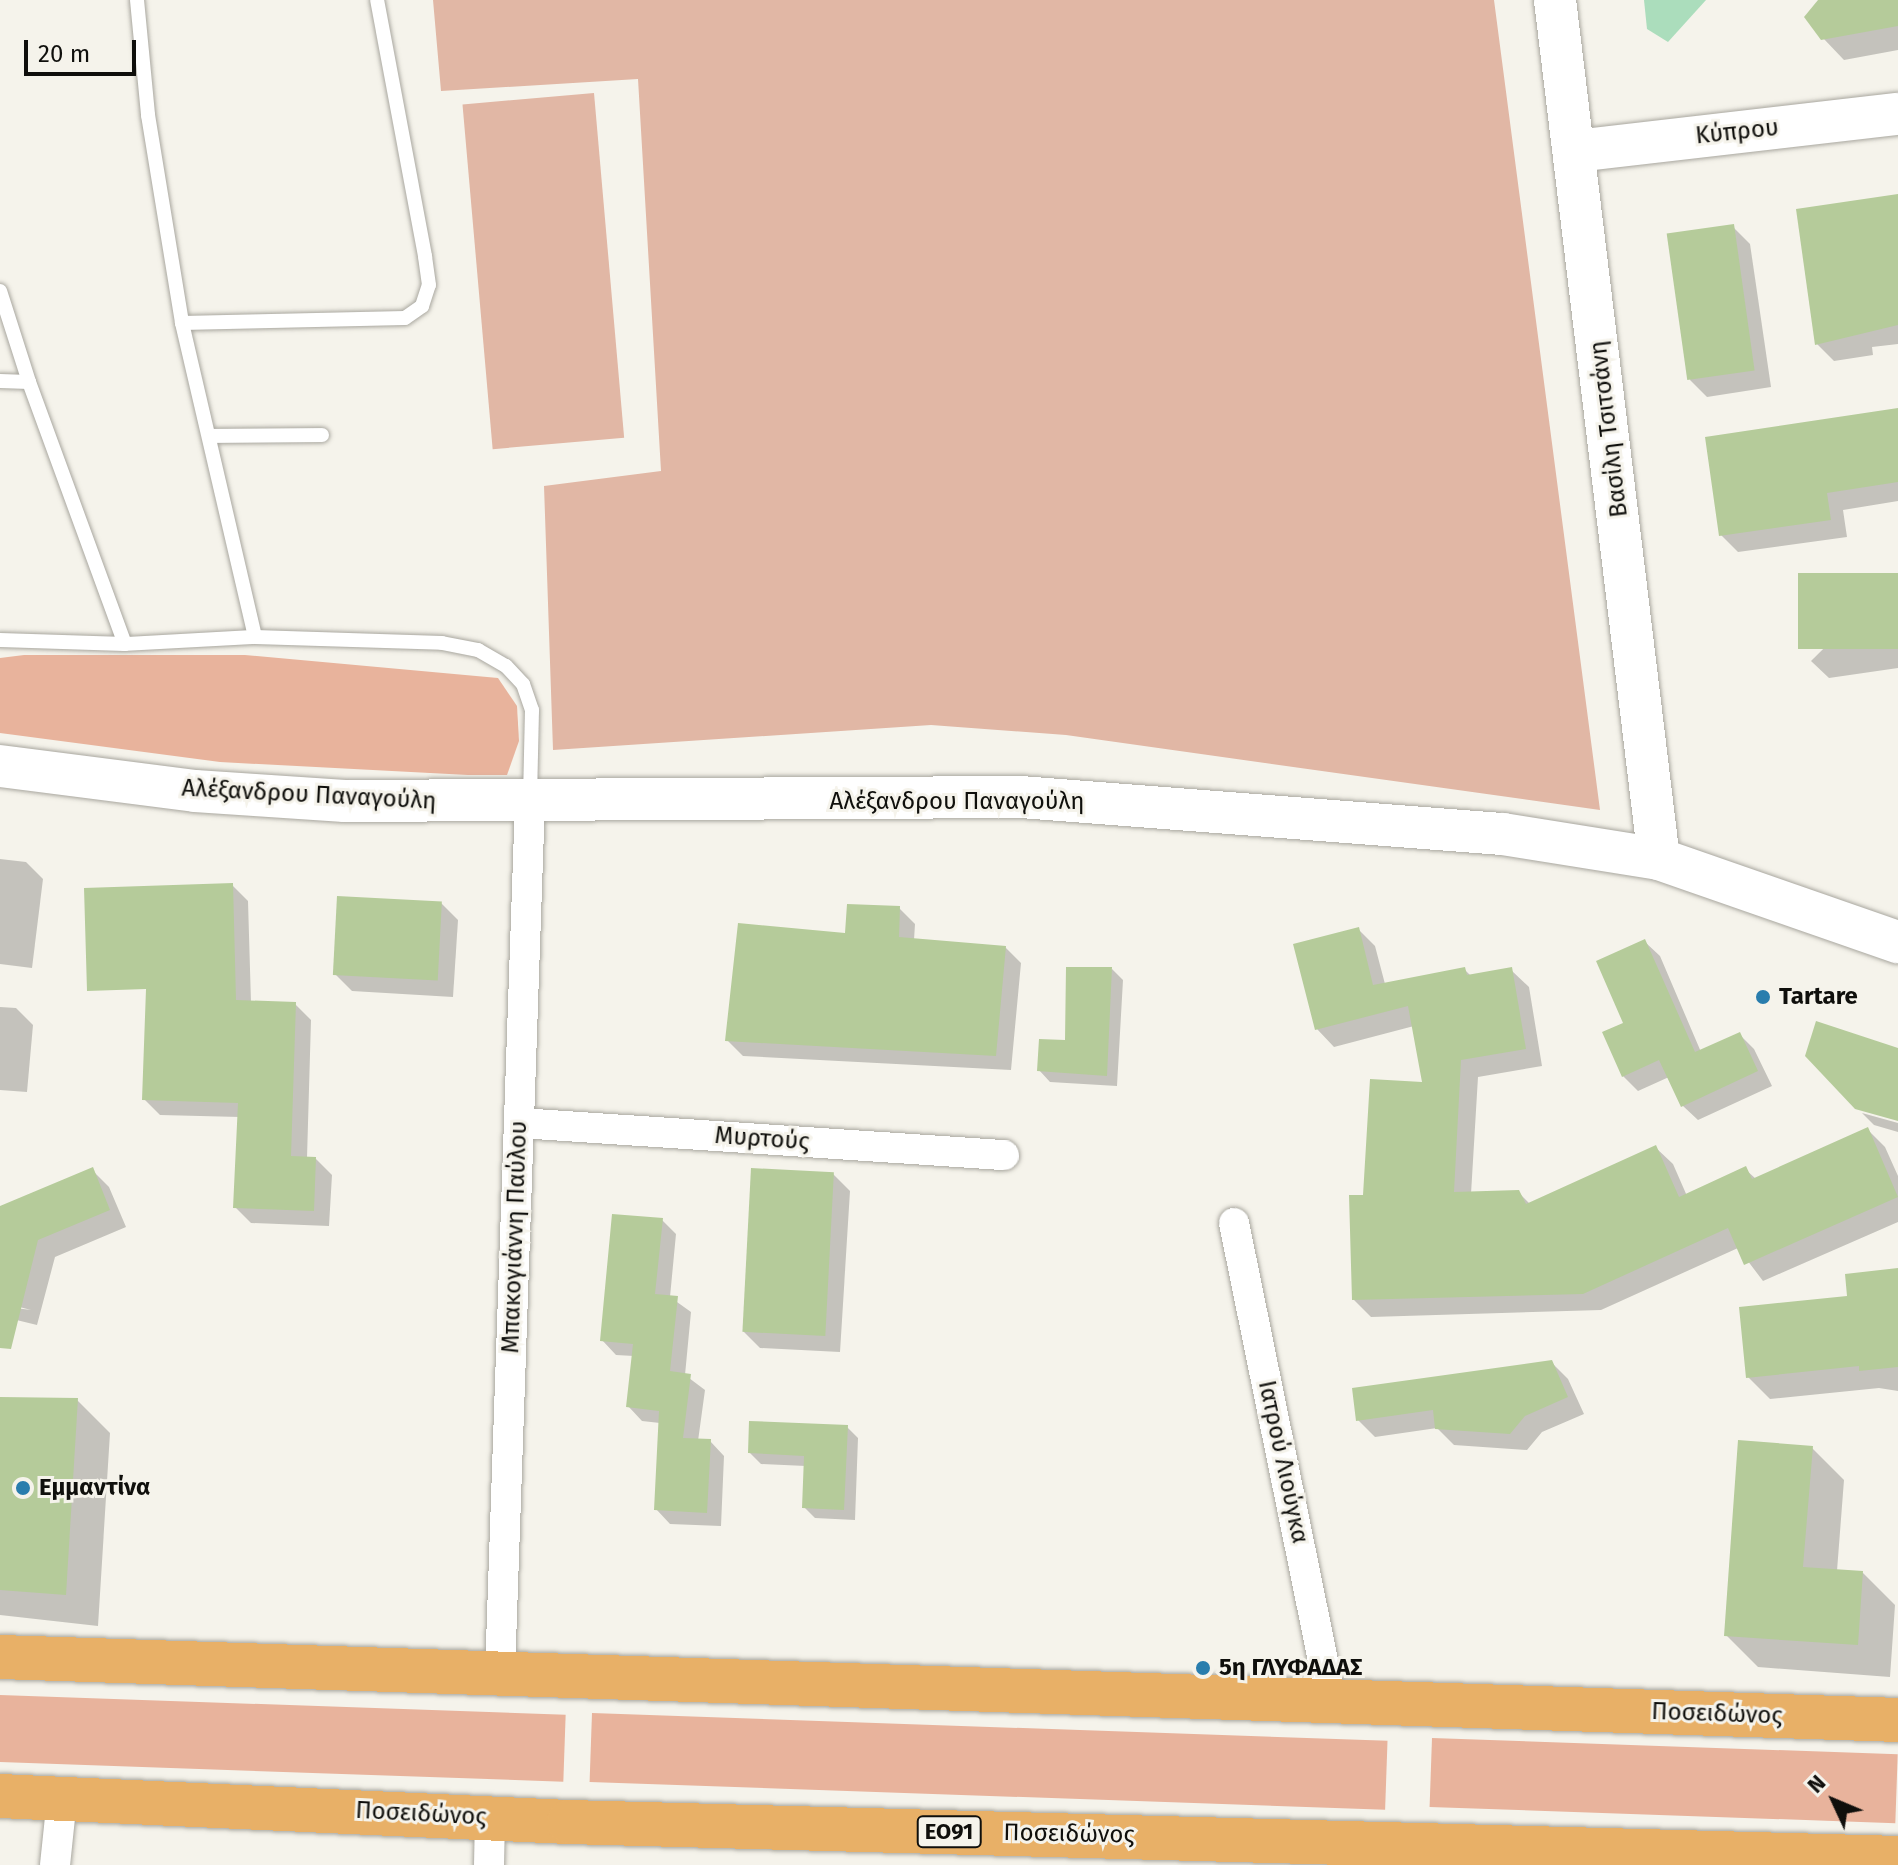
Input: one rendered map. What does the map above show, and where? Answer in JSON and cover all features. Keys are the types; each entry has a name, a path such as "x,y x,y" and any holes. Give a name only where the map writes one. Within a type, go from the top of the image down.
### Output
{"highway":[{"name":"Ποσειδώνος","path":"0,1657 1898,1720"},
{"name":"Ποσειδώνος","path":"0,1796 1373,1853 1898,1858"}],"street":[{"name":"Βασίλη Τσιτσάνη","path":"1555,0 1576,151 1659,859"},
{"name":"Κύπρου","path":"1576,151 1898,114"},
{"name":"Αλέξανδρου Παναγούλη","path":"0,766 300,798 530,801 1021,797 1503,834 1659,859 1898,942"},
{"name":"Μπακογιάννη Παύλου","path":"500,1673 530,801"},
{"name":"Μυρτούς","path":"520,1123 1004,1155"},
{"name":"Ιατρού Λιούγκα","path":"1234,1223 1331,1701"},
{"path":"55,1865 62,1798"},
{"path":"489,1865 490,1817"}],"lane":[{"path":"137,0 148,115 182,323 211,436 255,637"},
{"path":"182,323 405,318 422,306 429,285 425,256 377,0"},
{"path":"0,291 29,382 125,644"},
{"path":"0,381 29,382"},
{"path":"211,436 322,435"},
{"path":"0,640 125,644 255,637 442,643 478,650 506,666 523,684 532,710 530,801"}],"shaded area":[{"path":"433,0 1494,0 1600,810 1066,735 931,725 553,750 544,486 661,471 638,79 441,91"},
{"path":"1644,0 1706,0 1668,42 1647,29"},
{"path":"594,93 624,438 493,449 463,105"},
{"path":"24,655 245,655 498,678 517,706 519,741 507,775 468,775 220,762 0,733 0,658"},
{"path":"0,1695 566,1715 563,1782 0,1762"},
{"path":"592,1713 1388,1741 1385,1810 590,1782"},
{"path":"1432,1738 1898,1754 1895,1823 1430,1807"}],"building":[{"path":"1818,0 1898,0 1898,26 1821,40 1804,17"},
{"path":"1898,194 1898,325 1815,345 1796,209"},
{"path":"1734,224 1755,371 1687,380 1667,233"},
{"path":"1898,408 1898,482 1827,493 1831,520 1719,536 1705,437"},
{"path":"1798,573 1898,573 1898,649 1798,649"},
{"path":"233,883 236,1000 296,1002 291,1156 316,1157 314,1211 233,1208 238,1103 142,1100 146,989 87,991 84,888"},
{"path":"337,896 442,901 438,980 333,975"},
{"path":"847,904 900,906 899,937 1006,946 996,1056 725,1041 738,923 845,933"},
{"path":"1359,927 1373,985 1465,967 1467,975 1512,967 1526,1049 1461,1060 1454,1192 1519,1190 1526,1204 1656,1145 1679,1197 1746,1166 1752,1179 1868,1127 1898,1197 1744,1265 1728,1228 1583,1294 1352,1300 1349,1195 1363,1195 1370,1079 1422,1082 1408,1006 1315,1030 1293,944"},
{"path":"1645,939 1695,1052 1740,1032 1758,1071 1681,1107 1659,1060 1622,1077 1602,1032 1623,1023 1596,961"},
{"path":"1066,967 1112,967 1107,1076 1037,1071 1039,1039 1065,1040"},
{"path":"1816,1021 1898,1048 1898,1121 1855,1109 1805,1056"},
{"path":"93,1167 110,1210 38,1240 11,1349 0,1348 0,1206"},
{"path":"751,1168 834,1172 825,1336 742,1332"},
{"path":"612,1214 663,1218 655,1294 678,1296 670,1371 691,1374 683,1438 711,1439 707,1513 654,1510 659,1411 626,1407 633,1344 600,1341"},
{"path":"1898,1268 1898,1367 1859,1371 1859,1366 1746,1378 1739,1307 1847,1296 1845,1274"},
{"path":"1552,1360 1568,1397 1525,1416 1510,1434 1435,1429 1433,1410 1356,1421 1352,1388"},
{"path":"0,1397 78,1398 66,1595 0,1590"},
{"path":"749,1421 848,1425 844,1510 802,1508 804,1456 748,1453"},
{"path":"1738,1440 1813,1446 1803,1567 1863,1571 1858,1645 1724,1636"}],"place":[{"name":"Tartare","path":"1763,997"},
{"name":"Εμμαντίνα","path":"23,1488"},
{"name":"5η ΓΛΥΦΑΔΑΣ","path":"1203,1668"}]}
